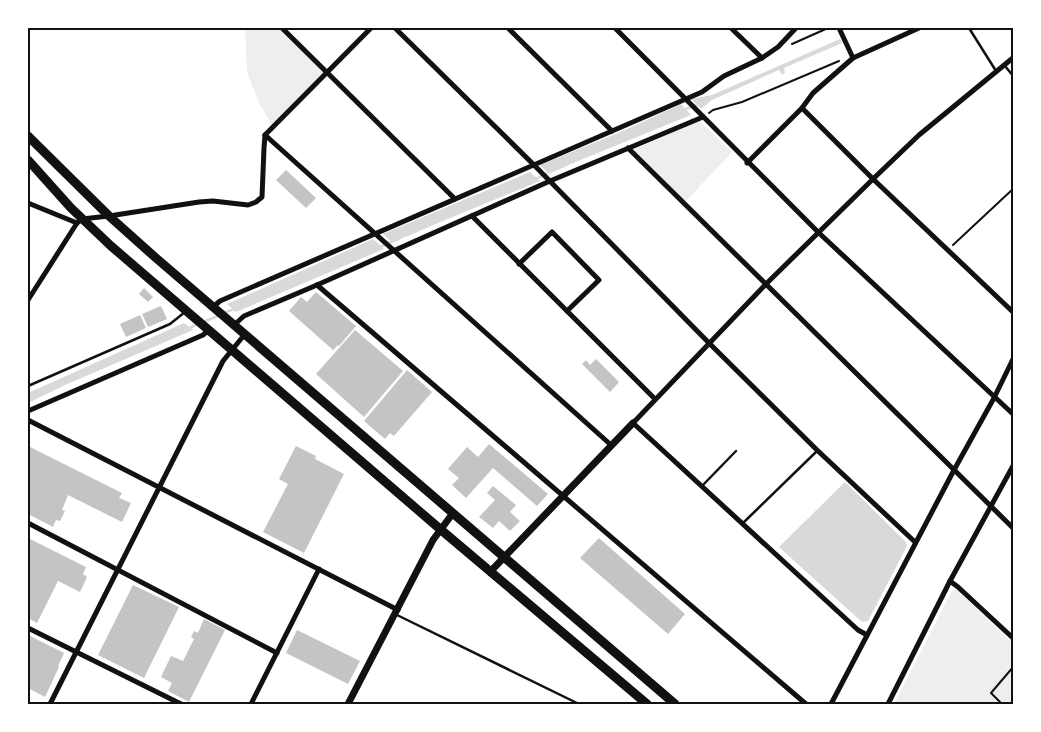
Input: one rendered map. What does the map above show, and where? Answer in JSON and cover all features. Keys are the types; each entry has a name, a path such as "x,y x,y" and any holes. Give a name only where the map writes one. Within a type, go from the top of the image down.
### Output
{"highway":[{"path":"28,136 109,216 674,704"},
{"path":"28,160 80,221 647,704"}],"street":[{"path":"282,28 456,199"},
{"path":"28,203 80,221 199,202 248,205 256,202 262,197 266,135 371,28"},
{"path":"395,28 549,180 709,343 915,542"},
{"path":"508,28 612,131"},
{"path":"615,28 818,233 1014,415"},
{"path":"731,28 762,58"},
{"path":"214,307 220,301 378,235 612,131 686,101 724,76 762,58 778,47 796,28"},
{"path":"839,28 853,58"},
{"path":"747,163 802,108 814,93 853,58 919,28"},
{"path":"490,572 766,284 920,135 1014,57"},
{"path":"802,108 873,179 1014,313"},
{"path":"234,325 244,316 472,216 549,180 703,117"},
{"path":"266,135 611,445"},
{"path":"628,148 1014,529"},
{"path":"472,216 655,399"},
{"path":"28,300 80,221"},
{"path":"519,264 552,232 599,280 567,311"},
{"path":"317,285 806,704"},
{"path":"28,411 203,335 208,329"},
{"path":"50,704 223,361 245,334"},
{"path":"830,704 915,542 994,398 1014,357"},
{"path":"28,420 319,569 397,612"},
{"path":"633,423 858,630 867,635"},
{"path":"888,704 950,582 1014,464"},
{"path":"348,704 440,529 453,513"},
{"path":"28,523 277,652"},
{"path":"251,704 319,569"},
{"path":"950,582 958,587 1014,640"},
{"path":"28,628 181,704"}],"lane":[{"path":"968,28 996,71"},
{"path":"1004,65 1014,77"},
{"path":"28,386 170,324 190,313"},
{"path":"743,524 818,450"},
{"path":"702,486 736,451"},
{"path":"397,612 579,704"}],"path":[{"path":"787,46 828,28"},
{"path":"703,117 713,110 742,102 838,61 846,64"},
{"path":"948,250 1014,188"},
{"path":"1002,704 991,693 1014,666"}],"shaded area":[{"path":"245,28 282,28 328,71 273,127 259,103 247,72"},
{"path":"840,39 842,43 784,68 785,73 782,75 779,70 712,100 701,109 691,99 712,95"},
{"path":"681,104 691,115 549,174 540,165 625,130"},
{"path":"700,121 732,152 684,203 631,151"},
{"path":"530,172 540,181 392,242 383,234"},
{"path":"373,239 384,249 236,312 227,304"},
{"path":"184,323 193,330 28,403 28,393"},
{"path":"845,482 906,542 907,546 868,621 862,622 779,547"},
{"path":"957,590 1013,644 1013,704 894,704 952,591"}],"building":[{"path":"286,170 316,198 306,208 276,180"},
{"path":"144,288 153,297 148,302 139,294"},
{"path":"316,292 356,326 339,346 333,350 289,311 301,297 307,302"},
{"path":"161,306 167,319 148,327 142,314"},
{"path":"140,315 146,328 126,337 120,324"},
{"path":"355,330 403,371 364,417 316,374"},
{"path":"596,359 619,382 610,392 582,364 586,360 590,365"},
{"path":"407,370 432,392 394,436 390,433 385,439 364,421"},
{"path":"489,444 548,494 537,506 493,468 466,498 452,485 459,478 448,469 467,447 478,457"},
{"path":"28,446 122,493 119,498 131,503 122,522 68,495 62,510 65,511 60,521 56,520 53,527 28,514"},
{"path":"296,446 316,456 315,459 344,474 304,553 263,532 288,484 279,479"},
{"path":"493,486 516,505 510,512 520,521 510,531 499,521 493,528 479,517 495,500 487,493"},
{"path":"28,538 86,567 83,574 87,577 80,592 58,581 37,623 28,618"},
{"path":"599,538 685,614 668,634 580,558"},
{"path":"133,585 179,607 144,678 98,655"},
{"path":"204,619 225,630 189,702 168,691 172,683 161,677 171,656 183,661 194,639 191,637 194,631 198,633"},
{"path":"297,630 360,661 348,684 286,653"},
{"path":"28,635 64,653 45,697 28,688"}],"waterway":[{"path":"683,110 699,104"},
{"path":"536,179 551,171"},
{"path":"407,235 441,220"},
{"path":"380,247 402,237"},
{"path":"223,313 235,309"},
{"path":"203,322 218,316"},
{"path":"187,329 198,324"}]}
